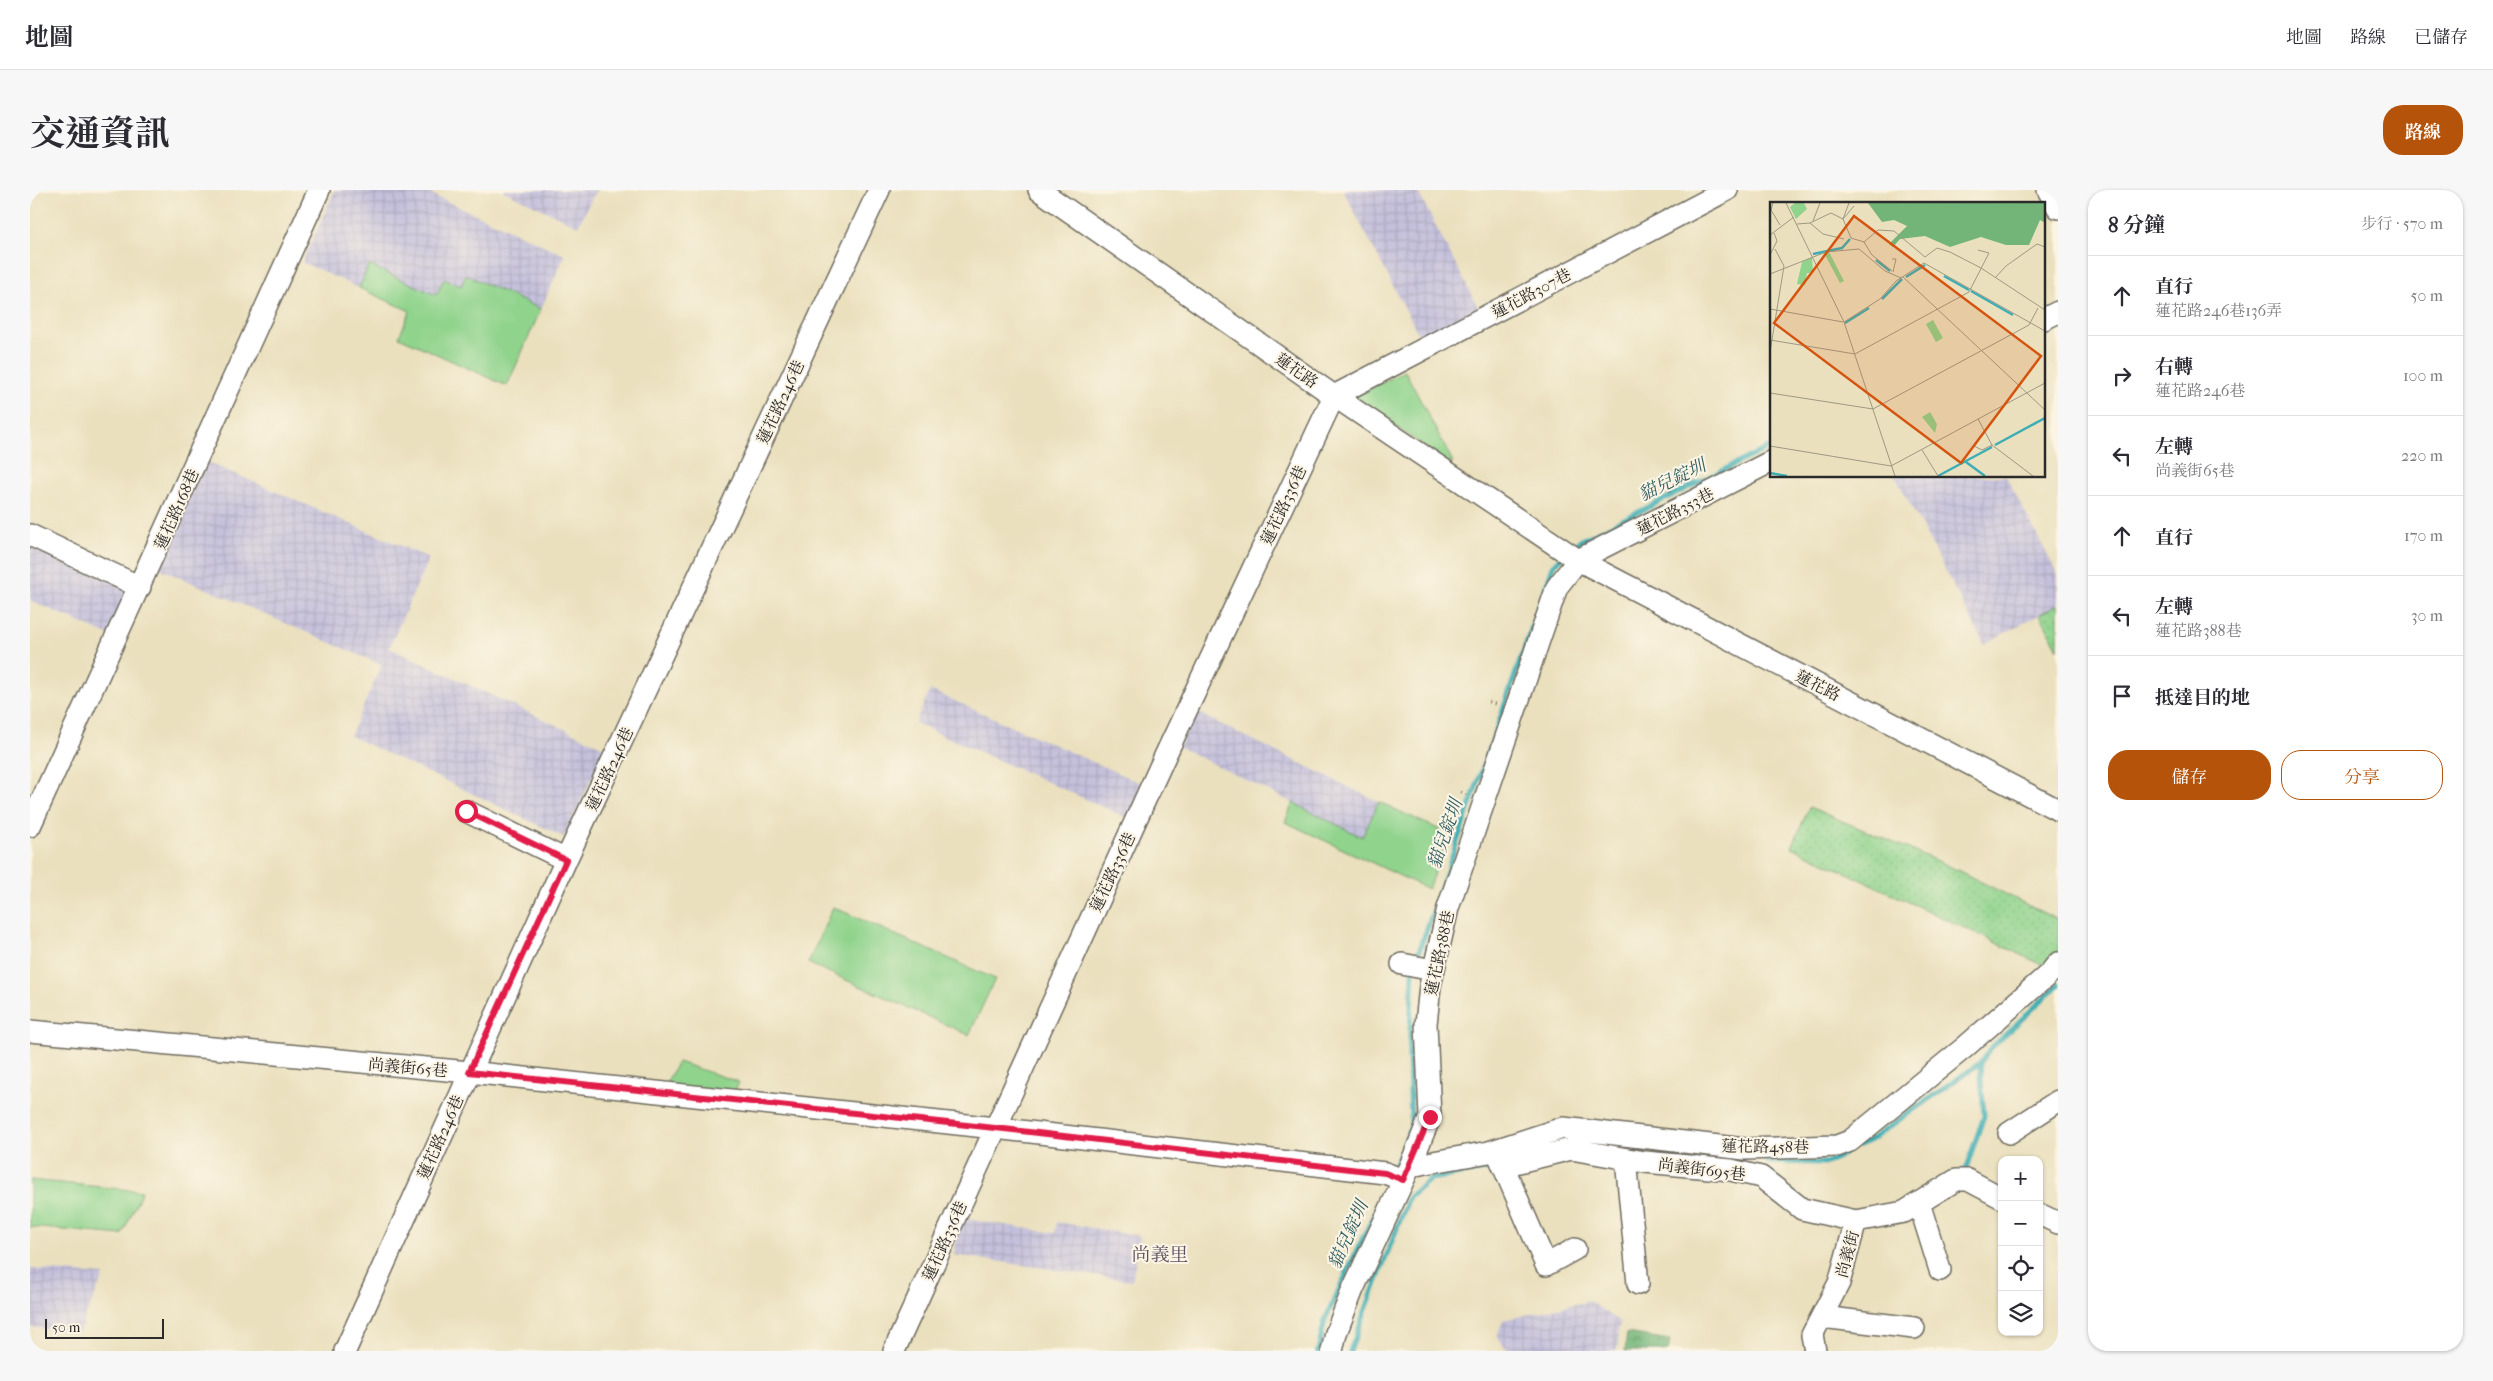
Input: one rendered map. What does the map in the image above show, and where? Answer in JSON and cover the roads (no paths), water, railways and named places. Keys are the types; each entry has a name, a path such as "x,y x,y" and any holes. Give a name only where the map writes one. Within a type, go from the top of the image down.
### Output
{"street":[{"name":"蓮花路168巷","path":"30,826 319,190"},
{"name":"蓮花路246巷","path":"345,1351 566,860 879,190"},
{"name":"蓮花路","path":"1039,190 1334,396 1578,560 2058,810"},
{"name":"蓮花路307巷","path":"1334,396 1728,190"},
{"path":"2048,190 2058,208"},
{"path":"2046,318 2058,312"},
{"name":"蓮花路336巷","path":"894,1351 1165,756 1334,396"},
{"name":"蓮花路353巷","path":"1578,560 1770,462"},
{"path":"30,536 140,587"},
{"name":"蓮花路388巷","path":"1332,1351 1336,1333 1399,1173 1430,1117 1426,1024 1433,970 1448,908 1557,587 1578,560"},
{"path":"466,811 566,860"},
{"name":"蓮花路458巷","path":"1399,1173 1499,1158 1563,1128 1745,1149 1837,1146 1850,1140 1964,1048 2050,973 2058,963"},
{"path":"1402,964 1433,970"},
{"name":"尚義街65巷","path":"30,1031 469,1072 1399,1173"},
{"path":"2009,1133 2058,1102"},
{"name":"尚義街695巷","path":"1499,1158 1571,1149 1626,1159 1731,1170 1761,1177 1802,1210 1856,1221"},
{"path":"1745,1149 1761,1177"},
{"path":"1499,1158 1546,1265 1575,1249"},
{"path":"1626,1159 1638,1284"},
{"name":"尚義街","path":"1815,1351 1812,1335 1839,1283 1856,1221 1904,1212 1956,1180 1968,1180 1998,1196"},
{"path":"1919,1203 1940,1270"},
{"path":"2043,1216 2058,1223"},
{"path":"1822,1317 1914,1328"}],"waterway":[{"name":"貓兒錠圳","path":"1571,549 1578,542 1770,447"},
{"name":"貓兒錠圳","path":"1415,963 1553,566 1563,556"},
{"name":"貓兒錠圳","path":"1393,1171 1411,1127 1409,1051 1413,971"},
{"path":"1965,1171 1984,1116 1980,1063 1991,1048 2058,985"},
{"path":"1858,1146 1872,1139 1980,1063"},
{"path":"1767,1162 1827,1163 1844,1154"},
{"path":"1350,1351 1409,1197 1431,1179 1490,1169"},
{"name":"貓兒錠圳","path":"1318,1351 1325,1320 1390,1179"}],"district":[{"name":"尚義里","path":"1160,1254"}]}
